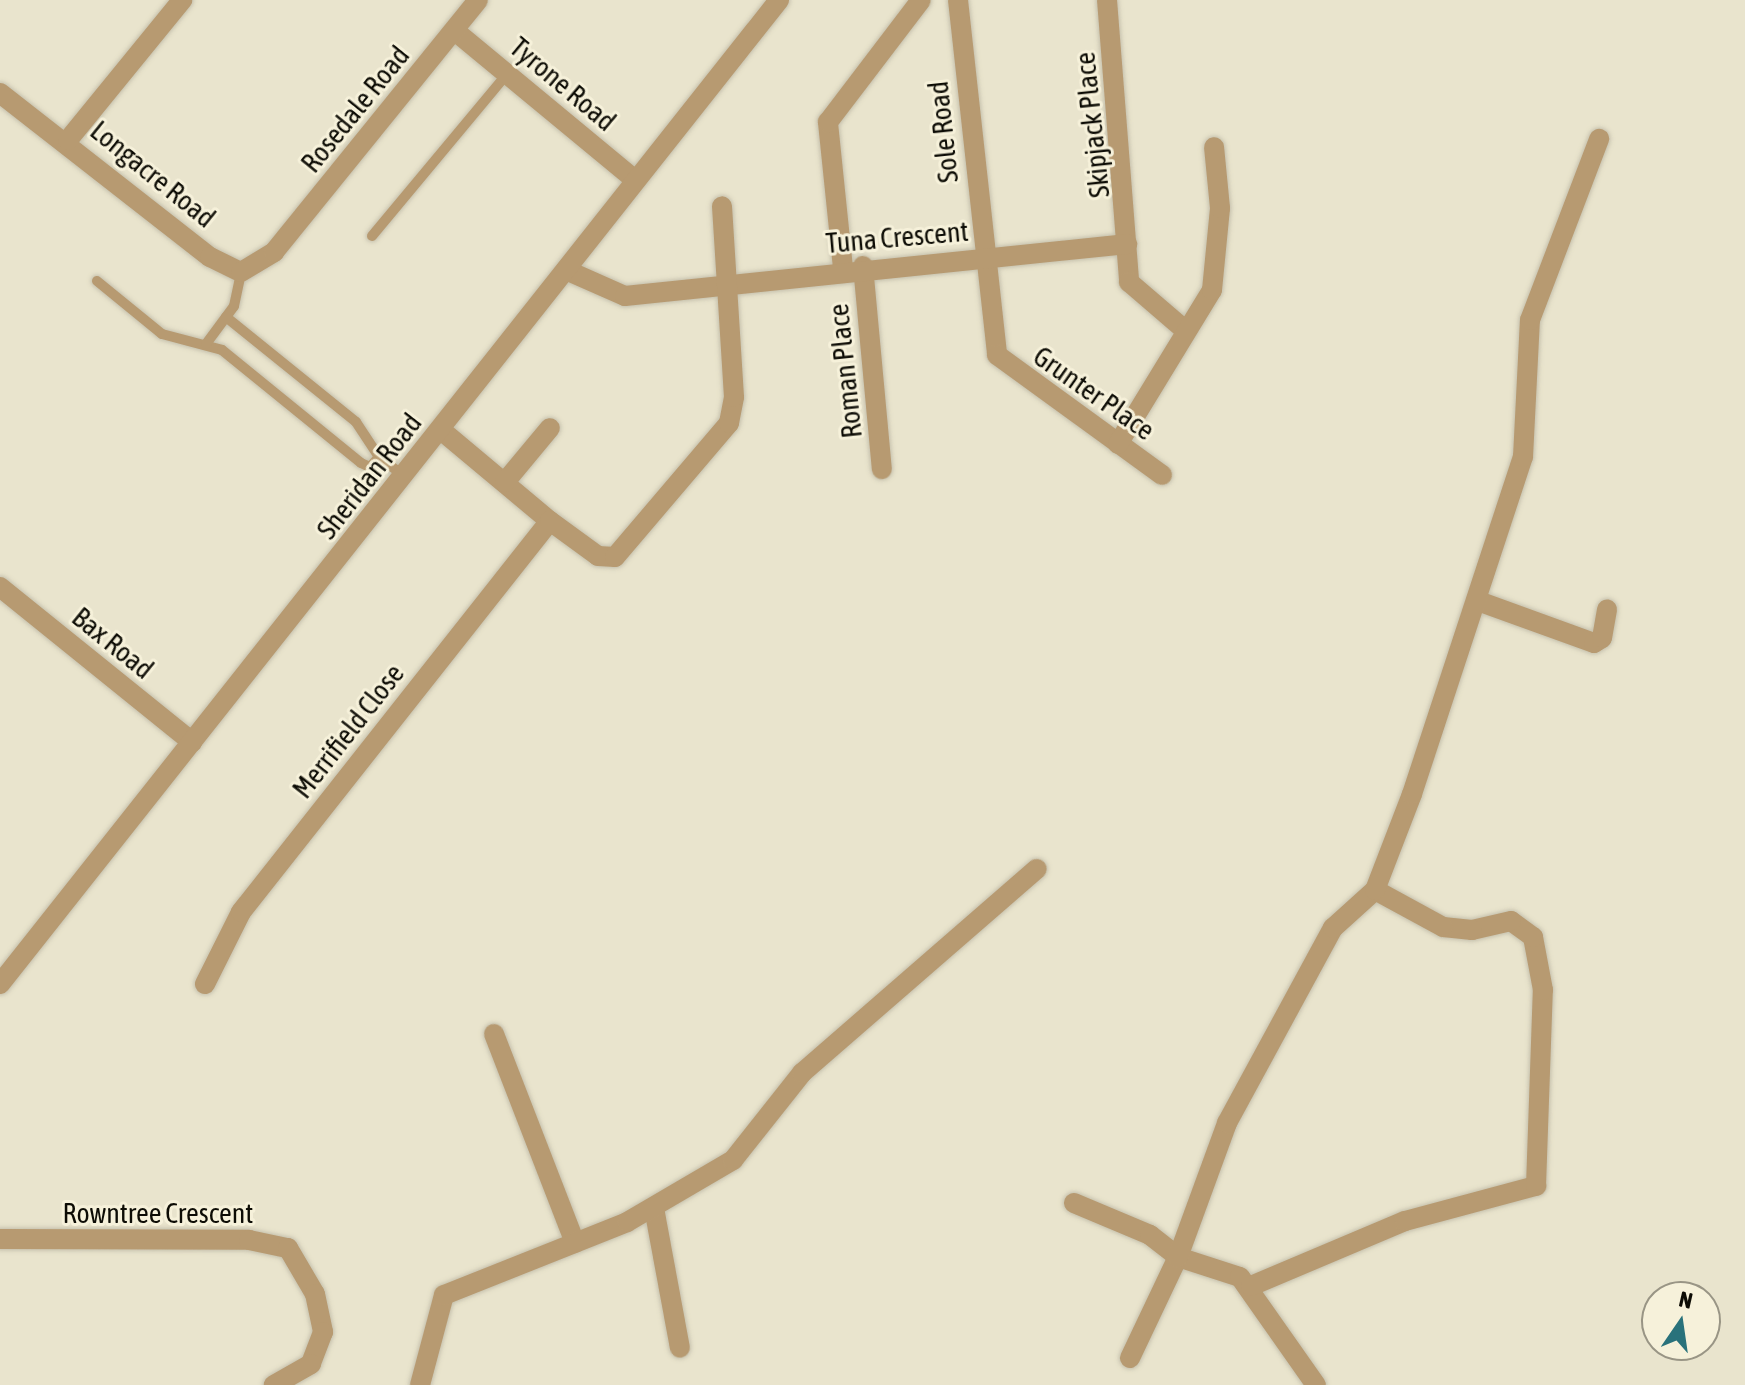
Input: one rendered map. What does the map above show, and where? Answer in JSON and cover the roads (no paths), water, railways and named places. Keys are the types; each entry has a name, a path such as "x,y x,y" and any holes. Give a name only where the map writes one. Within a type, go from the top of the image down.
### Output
{"street":[{"path":"68,140 182,0"},
{"name":"Rosedale Road","path":"241,272 274,252 478,0"},
{"name":"Sheridan Road","path":"0,984 779,0"},
{"name":"Roman Place","path":"882,469 853,267 828,122 921,0"},
{"name":"Sole Road","path":"958,0 984,258"},
{"name":"Skipjack Place","path":"1107,0 1127,244"},
{"name":"Tyrone Road","path":"455,31 635,180"},
{"name":"Longacre Road","path":"0,93 68,140 210,257 241,272"},
{"path":"1130,1358 1178,1257 1232,1114 1337,921 1375,890 1478,601 1523,457 1530,320 1599,139"},
{"path":"1118,444 1212,290 1215,267 1214,147"},
{"path":"441,430 550,521 598,556 615,557 702,459 733,410 722,206"},
{"path":"1127,244 1133,289 1186,331"},
{"name":"Tuna Crescent","path":"566,270 625,296 853,267 1127,244"},
{"name":"Grunter Place","path":"984,258 997,355 1162,475"},
{"path":"505,482 550,428"},
{"name":"Merrifield Close","path":"205,984 241,912 550,521"},
{"name":"Bax Road","path":"0,587 192,742"},
{"path":"1478,601 1594,643 1602,638 1607,609"},
{"path":"420,1385 444,1295 654,1208 749,1146 802,1073 1037,869"},
{"path":"1251,1286 1405,1221 1536,1186 1543,967 1533,937 1511,921 1472,930 1443,927 1375,890"},
{"path":"494,1034 575,1243"},
{"path":"1074,1203 1150,1235 1178,1257 1233,1272 1251,1286 1316,1385"},
{"path":"654,1208 680,1348"},
{"name":"Rowntree Crescent","path":"0,1239 249,1240 288,1248 315,1294 323,1332 311,1364 274,1385"}],"lane":[{"path":"372,236 507,74"},
{"path":"206,344 226,317 241,272"},
{"path":"97,281 162,334 206,344 361,463 370,467 379,457"},
{"path":"226,317 356,422 379,457 404,476"}]}
